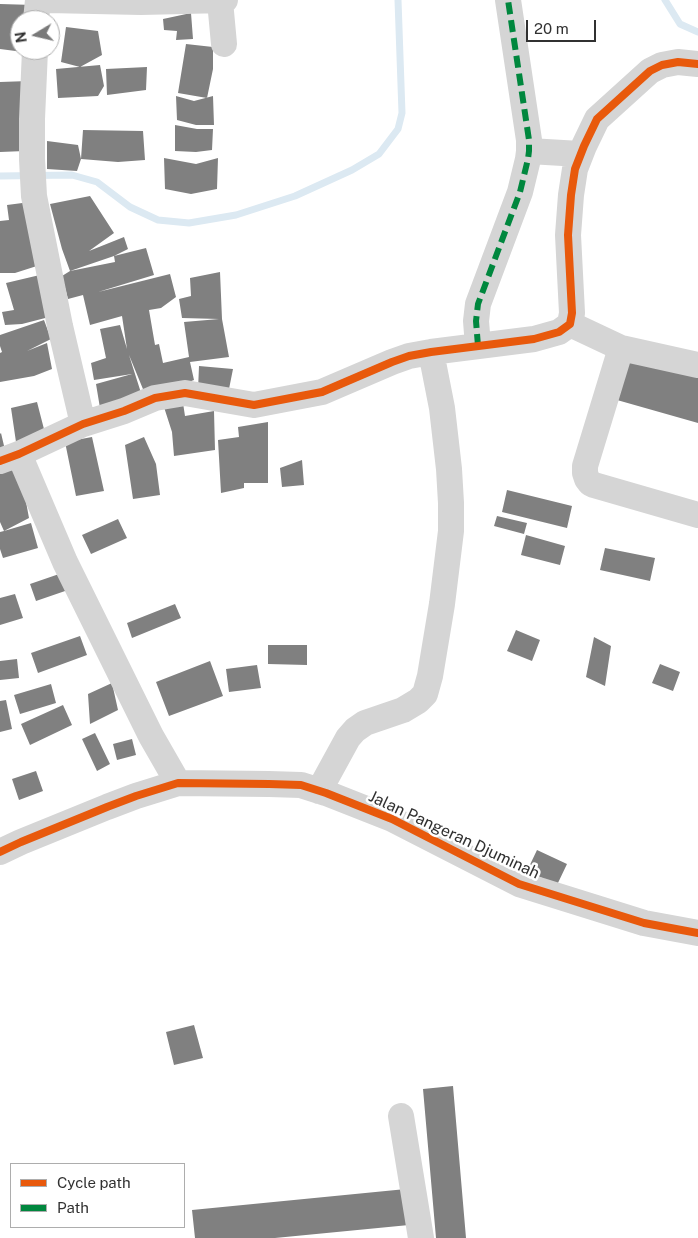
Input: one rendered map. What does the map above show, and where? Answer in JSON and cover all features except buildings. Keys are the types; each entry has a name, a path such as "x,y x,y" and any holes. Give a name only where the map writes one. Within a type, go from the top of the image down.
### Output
{"street":[{"path":"48,0 141,2 222,0 224,44"},
{"path":"478,346 476,321 478,304 520,192 530,151 530,140 508,0"},
{"path":"35,60 32,119 34,196 60,326 83,424"},
{"path":"178,783 151,736 65,562 9,457 83,424 124,411 155,398 185,393 254,405 322,392 409,356 534,339 559,332 570,324 572,313 568,235 575,169 597,119 650,70 678,62 698,64"},
{"path":"530,151 580,154"},
{"path":"570,324 621,348 698,365"},
{"path":"621,348 585,466 587,479 594,485 698,515"},
{"path":"319,791 348,738 355,730 365,724 403,710 418,701 425,694 430,676 442,604 451,531 451,503 450,469 442,408 430,352"},
{"name":"Jalan Pangeran Djuminah","path":"0,852 107,807 178,783 301,785 392,819 519,884 644,923 698,933"},
{"path":"401,1116 421,1238"}],"waterway":[{"path":"0,176 72,175 97,182 130,207 158,220 189,223 236,215 295,196 352,170 379,154 398,129 402,113 398,0"},
{"path":"665,0 680,24 698,32"}],"marked path":[{"path":"478,346 476,321 478,304 520,192 529,151 529,140 508,0"}],"cycle path":[{"path":"0,461 83,424 124,411 155,398 185,393 254,405 322,392 409,356 534,339 559,332 570,324 572,313 568,235 575,169 597,119 650,71 662,65 678,62 698,64"},
{"path":"0,852 107,807 178,783 301,785 392,819 519,884 644,923 698,933"}]}
